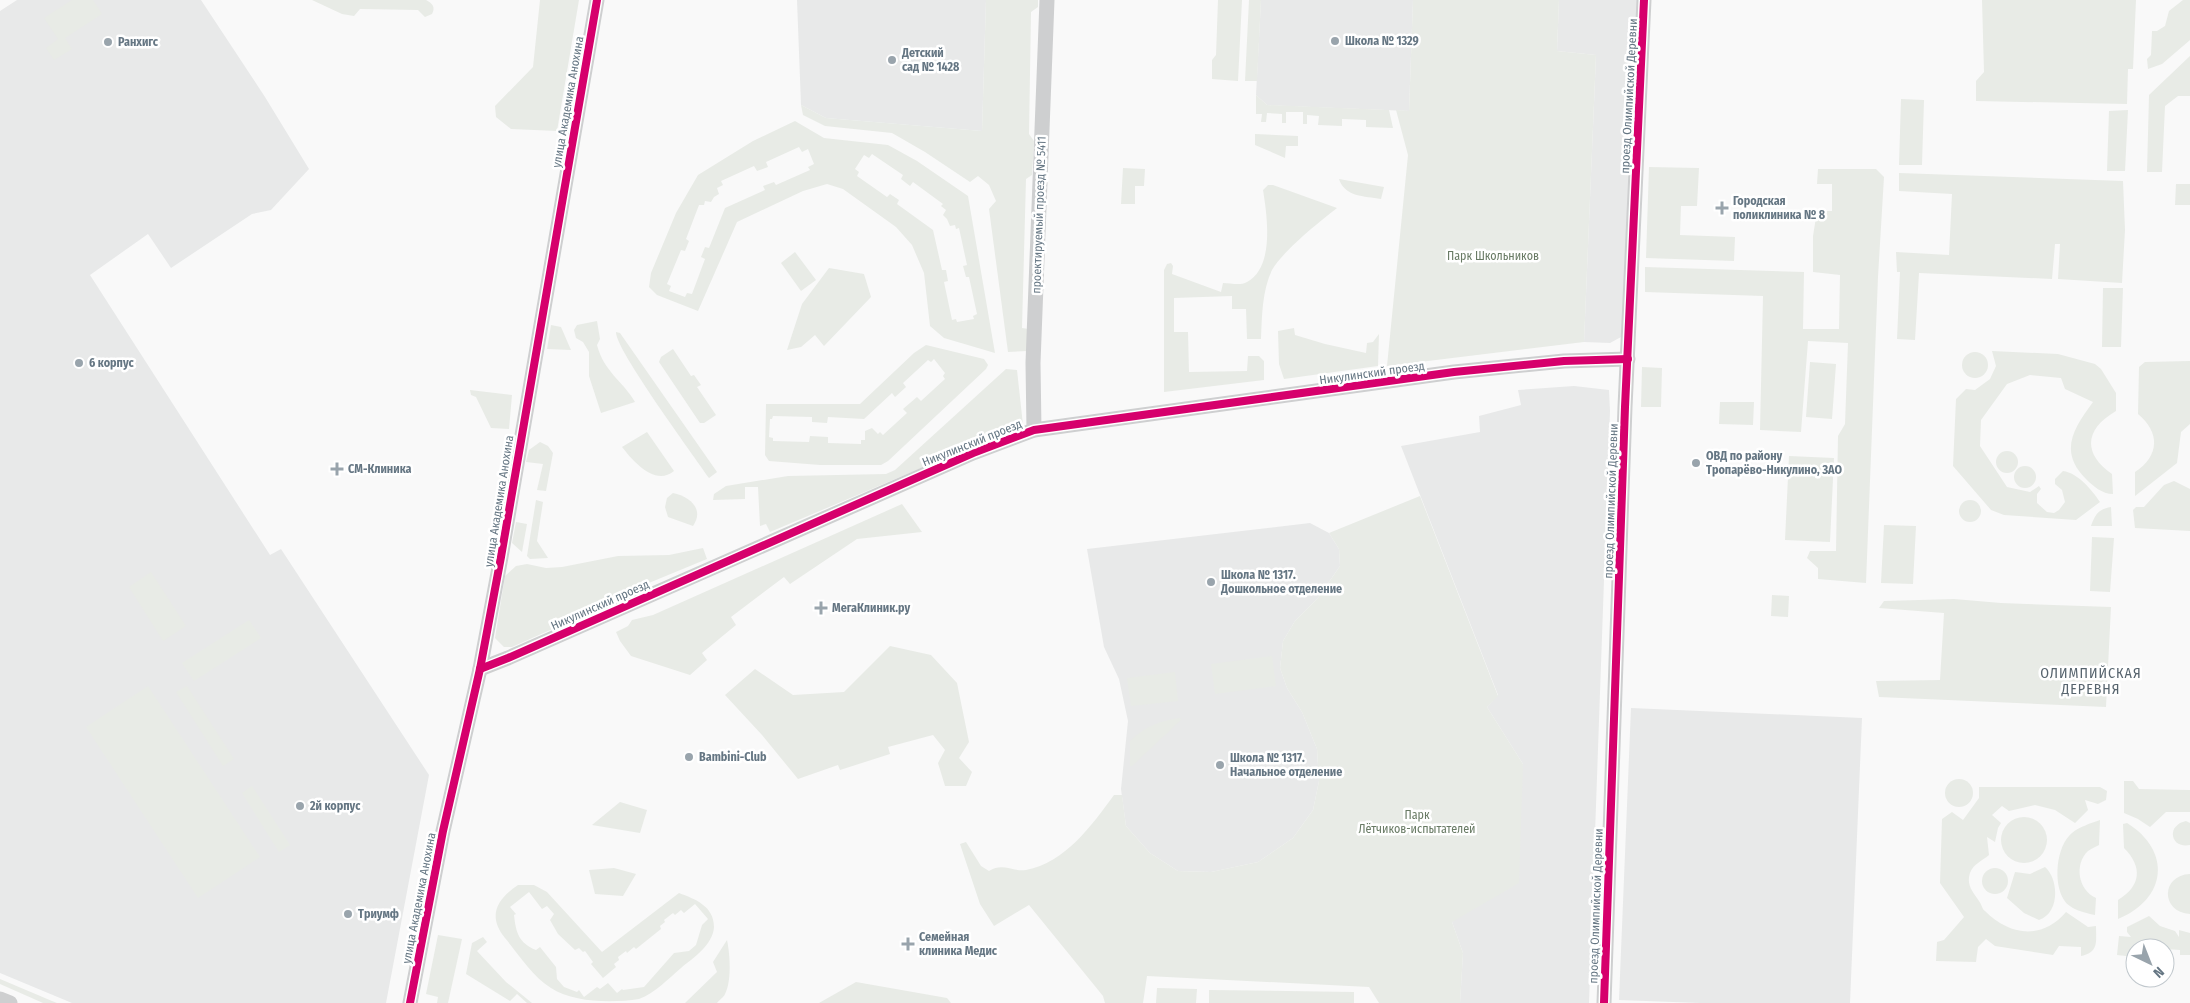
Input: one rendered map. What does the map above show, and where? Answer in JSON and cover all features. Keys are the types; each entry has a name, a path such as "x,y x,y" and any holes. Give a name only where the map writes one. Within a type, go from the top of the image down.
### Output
{"street":[{"name":"улица Академика Анохина","path":"410,1003 443,831 480,668 501,557 597,0"},
{"name":"проектируемый проезд № 5411","path":"1034,430 1033,363 1047,0"},
{"name":"проезд Олимпийской Деревни","path":"1604,1003 1628,359 1644,0"},
{"name":"Никулинский проезд","path":"480,668 973,453 1034,430 1464,371 1564,362 1628,359"},
{"path":"0,999 10,1003"}],"shaded area":[{"path":"17,0 201,0 265,97 309,169 271,210 252,214 171,268 148,234 90,275 270,555 281,549 429,775 386,1003 72,1003 0,973 0,11"},
{"name":"Детский сад № 1428","path":"797,0 986,0 982,131 826,118 801,105"},
{"name":"Школа № 1329","path":"1261,0 1413,0 1409,111 1267,105 1256,95"},
{"path":"1559,0 1639,0 1624,327 1621,337 1610,343 1584,342 1596,55 1557,51"},
{"path":"1574,386 1609,390 1610,411 1589,1003 1460,1003 1463,953 1452,922 1523,764 1487,707 1498,695 1401,446 1480,432 1479,416 1521,405 1518,390"},
{"path":"1310,523 1329,533 1339,549 1340,566 1318,598 1295,621 1283,641 1280,668 1287,688 1302,712 1317,749 1319,781 1313,810 1293,838 1258,862 1211,872 1178,871 1150,853 1126,826 1121,789 1128,721 1119,679 1104,647 1087,549"},
{"path":"1631,708 1862,718 1850,1003 1700,1003 1619,1000"}],"green space":[{"path":"72,0 93,0 102,14 65,38 72,49 54,60 46,48 58,39 44,18"},
{"path":"312,0 426,0 432,4 434,9 432,14 425,17 418,10 360,9 354,16 342,14"},
{"path":"540,0 579,0 557,131 511,129 496,117 495,106 533,67"},
{"path":"986,0 1038,0 1038,7 1031,12 1029,134 1034,141 1032,175 1026,179 1022,328 1029,329 1028,351 1008,352 989,209 996,201 989,185 978,176 970,182 892,133 825,126 803,115 801,105 826,118 982,131"},
{"path":"1218,0 1242,0 1238,81 1212,79 1212,60 1216,55"},
{"path":"1249,0 1261,0 1257,81 1245,81"},
{"name":"Парк Школьников","path":"1413,0 1559,0 1557,51 1596,55 1584,342 1387,366 1408,155 1396,110 1409,111"},
{"path":"1982,0 2136,0 2133,69 2128,69 2127,104 1976,101 1976,81 1984,72"},
{"path":"2183,0 2190,0 2190,40 2162,64 2148,69 2147,59 2151,55 2152,31 2157,31 2165,26 2169,11"},
{"path":"2190,56 2190,96 2178,96 2165,106 2162,172 2147,172 2149,95"},
{"path":"1256,95 1267,105 1389,110 1393,128 1366,127 1366,120 1342,119 1342,126 1318,125 1319,116 1307,115 1307,124 1303,124 1303,112 1286,112 1286,123 1282,123 1282,114 1267,113 1266,122 1261,122 1262,114 1256,114"},
{"path":"1901,99 1924,100 1922,165 1899,165"},
{"path":"2128,110 2125,171 2107,171 2109,111"},
{"path":"795,121 824,138 888,145 917,161 968,196 995,353 944,338 930,326 924,273 912,245 896,227 843,189 827,184 803,191 737,222 698,311 657,295 649,287 651,273 676,213 698,175 753,141","holes":["799,147 802,152 808,149 814,164 808,167 810,170 776,185 774,182 763,186 765,190 725,208 709,248 705,247 701,257 705,259 692,294 687,293 685,297 669,291 671,286 667,284 681,250 685,251 689,241 686,239 699,205 704,205 705,201 711,202 719,194 717,188 723,185 721,181 754,166 757,171 768,167 766,162","872,154 903,175 901,179 910,186 913,182 943,204 941,206 946,210 943,215 950,226 955,225 956,229 959,228 967,265 963,266 966,277 969,277 977,314 973,316 974,319 957,322 956,319 952,320 944,282 948,281 946,270 942,270 933,230 897,204 899,200 890,194 887,197 857,176 859,172 855,169 864,155 869,158"]},
{"path":"1255,134 1298,136 1298,146 1286,146 1285,158 1255,145"},
{"path":"1649,167 1699,168 1697,206 1681,206 1680,235 1735,237 1734,261 1646,258"},
{"path":"1123,168 1145,169 1144,186 1135,186 1135,204 1121,204"},
{"path":"1818,169 1876,169 1884,177 1878,277 1866,583 1818,579 1818,568 1807,558 1810,551 1836,551 1838,436 1845,424 1848,343 1808,341 1801,432 1760,430 1763,296 1645,292 1645,267 1804,272 1803,329 1839,329 1840,275 1813,272 1813,236 1817,211 1832,211 1832,184 1817,184"},
{"path":"1899,173 2123,181 2125,230 2122,283 2058,279 2060,244 2055,244 2052,279 1919,273 1915,340 1897,339 1900,272 1897,272 1896,252 1949,255 1952,194 1899,191"},
{"path":"1339,179 1384,187 1381,199 1356,195 1346,189"},
{"path":"2176,184 2190,184 2190,205 2175,205"},
{"path":"1268,185 1273,185 1337,208 1293,246 1277,262 1272,270 1264,295 1261,339 1247,339 1246,309 1232,309 1232,296 1174,298 1174,332 1188,332 1189,372 1247,371 1248,356 1259,356 1264,361 1264,380 1164,392 1164,270 1167,264 1171,263 1173,266 1172,274 1221,292 1223,283 1244,283 1256,275 1262,265 1267,240 1263,190"},
{"path":"795,252 816,280 801,291 781,263"},
{"path":"829,268 864,274 871,297 824,346 815,335 801,347 787,350 802,304"},
{"path":"2103,288 2123,288 2121,347 2102,347"},
{"path":"597,321 600,339 597,345 600,354 609,369 635,402 601,413 589,376 589,352 583,342 576,338 574,330 577,325"},
{"path":"551,325 561,327 571,350 547,349"},
{"path":"1294,328 1295,335 1366,353 1367,343 1373,342 1379,334 1378,366 1284,379 1279,364 1278,331"},
{"path":"616,332 620,333 717,472 709,478 641,380 619,342"},
{"path":"926,345 984,359 988,365 986,369 888,461 881,465 820,465 769,461 765,455 766,404 860,404 914,353","holes":["934,359 945,373 943,376 945,379 921,401 917,397 903,409 907,413 883,435 880,432 878,434 872,428 865,431 865,440 861,440 861,444 828,443 828,437 810,436 809,442 773,441 773,438 769,437 770,419 773,416 812,417 812,422 827,423 828,417 864,419 892,393 895,397 906,387 903,383 928,360 931,362"]},
{"path":"673,349 691,376 694,375 701,385 697,387 716,415 704,423 700,423 659,362 661,357"},
{"path":"1992,351 2058,354 2095,364 2101,369 2116,393 2116,411 2098,425 2091,441 2092,450 2096,458 2112,474 2113,494 2101,491 2077,469 2071,449 2072,440 2075,430 2093,402 2065,389 2061,378 2030,375 2007,384 1981,420 1980,446 2007,487 2030,492 2039,486 2041,489 2037,494 2037,503 2047,512 2054,513 2065,502 2062,490 2055,484 2055,479 2063,471 2074,475 2089,487 2100,502 2076,520 2004,515 1991,510 1953,466 1956,399 1966,389 1975,390 1990,379 1996,366"},
{"path":"1975,352 1984,356 1988,365 1984,374 1975,378 1966,374 1962,365 1966,356"},
{"path":"2190,361 2190,424 2181,432 2177,463 2135,496 2135,472 2149,459 2154,444 2150,428 2138,414 2139,367 2145,362"},
{"path":"1810,362 1836,364 1832,419 1806,417"},
{"path":"1642,367 1662,368 1661,407 1641,407"},
{"path":"1006,369 1017,370 1023,425 770,532 766,524 760,526 758,487 745,487 745,499 713,500 714,494 726,486 788,476 886,474 895,470"},
{"path":"470,390 512,395 509,429 491,428 476,397 471,395"},
{"path":"1720,402 1754,402 1753,425 1719,424"},
{"path":"647,432 674,471 667,475 659,476 652,474 638,465 622,447"},
{"path":"540,442 548,446 553,453 546,491 537,490 543,464 526,462 529,450"},
{"path":"2007,451 2015,454 2018,462 2015,470 2007,473 1999,470 1996,462 1999,454"},
{"path":"1789,456 1834,458 1830,542 1785,540"},
{"path":"2025,466 2033,469 2036,477 2033,485 2025,488 2017,485 2014,477 2017,469"},
{"path":"2174,481 2190,489 2190,531 2135,528 2133,510 2136,507 2144,507 2164,485"},
{"path":"673,493 685,497 694,504 697,514 693,526 668,517 665,507 667,498"},
{"name":"Парк Лётчиков-испытателей","path":"1420,496 1498,696 1487,707 1523,764 1519,883 1452,922 1463,953 1460,1003 1379,1003 1369,987 1147,976 1143,1003 1105,1003 1103,996 1029,905 994,926 980,904 960,844 966,842 981,866 989,871 999,867 1026,870 1040,866 1053,860 1076,841 1114,795 1122,795 1126,826 1150,853 1178,871 1211,872 1258,862 1293,838 1313,810 1319,781 1317,749 1302,712 1287,688 1280,668 1283,641 1295,621 1318,598 1340,566 1339,549 1329,533"},
{"path":"536,500 543,502 537,541 548,558 530,559 527,556"},
{"path":"1970,500 1978,503 1981,511 1978,519 1970,522 1962,519 1959,511 1962,503"},
{"path":"902,504 922,532 857,539 790,584 784,577 731,617 736,625 702,653 707,660 690,675 631,656 620,641 616,632 628,626 632,620 653,615"},
{"path":"2111,507 2112,526 2091,526 2098,513 2103,509"},
{"path":"516,522 527,524 522,552 512,543"},
{"path":"1884,525 1916,526 1913,584 1881,583"},
{"path":"2092,537 2114,538 2110,592 2090,591"},
{"path":"703,548 707,559 564,618 566,623 512,647 504,647 495,638 505,576 516,566 527,564 546,568 562,567 618,556 669,555"},
{"path":"151,572 186,626 163,641 129,587"},
{"path":"1772,595 1789,596 1788,617 1771,616"},
{"path":"1954,599 2001,603 2111,607 2106,707 1879,697 1876,681 1940,680 1944,613 1879,608 1884,601"},
{"path":"249,620 261,638 194,681 182,663"},
{"path":"890,646 931,655 957,683 969,742 959,758 972,772 966,786 945,786 938,763 945,750 933,735 888,747 890,754 840,770 838,765 798,779 762,735 725,695 755,669 793,695 844,692"},
{"path":"1272,656 1276,686 1215,694 1211,664"},
{"path":"1175,672 1178,701 1131,706 1127,678"},
{"path":"148,686 260,857 198,898 86,727"},
{"path":"187,686 234,759 223,766 176,692"},
{"path":"1181,719 1180,721 1130,766 1130,741 1152,725"},
{"path":"1959,779 1969,783 1973,793 1969,803 1959,807 1949,803 1945,793 1949,783"},
{"path":"2124,781 2133,781 2139,789 2190,790 2190,812 2166,812 2150,827 2124,813"},
{"path":"252,786 290,845 279,852 242,793"},
{"path":"1979,787 2100,787 2107,791 2106,800 2098,804 2085,800 2088,810 2075,823 2055,810 2035,805 2009,811 2002,806 1992,815 2001,823 1995,842 1987,837 1989,855 1973,867 1969,877 1971,888 1984,910 2005,926 2015,930 2036,931 2057,921 2066,912 2088,927 2096,926 2095,946 2091,952 2081,956 2081,947 2059,946 2053,955 1995,946 1986,939 1978,947 1976,962 1936,961 1937,942 1944,940 1964,917 1940,883 1942,819 1952,812 1963,820 1979,798"},
{"path":"620,802 647,810 640,833 592,825"},
{"path":"2020,817 2028,817 2037,821 2043,827 2047,840 2043,853 2037,859 2028,863 2020,863 2011,859 2005,853 2001,844 2001,836 2005,827 2011,821"},
{"path":"2100,820 2099,845 2088,851 2084,856 2080,869 2080,876 2085,889 2096,898 2095,915 2082,912 2066,903 2058,884 2057,875 2062,847 2067,839 2072,833 2082,827"},
{"path":"2186,821 2190,823 2190,845 2178,844 2173,836 2173,831 2180,823"},
{"path":"2127,823 2142,834 2151,847 2157,860 2158,874 2154,887 2146,900 2134,910 2118,919 2118,900 2131,889 2137,876 2134,862 2124,848 2123,824"},
{"path":"2045,867 2053,879 2055,895 2051,910 2039,920 2024,913 2007,898 2015,872 2030,874"},
{"path":"614,868 636,874 623,896 595,894 589,870"},
{"path":"1995,868 2004,872 2008,881 2004,890 1995,894 1986,890 1982,881 1986,872"},
{"path":"2190,874 2190,914 2180,912 2173,907 2169,901 2168,894 2169,887 2174,880 2180,876"},
{"path":"518,885 534,885 547,892 602,952 679,893 697,901 707,909 713,920 713,934 696,955 661,985 639,999 594,1001 571,997 551,988 538,978 500,930 496,922 497,908 511,890","holes":["529,892 542,909 547,906 554,914 550,920 558,934 575,950 579,948 583,952 585,951 593,962 591,964 603,978 616,967 614,964 619,960 618,957 634,947 636,949 661,929 660,926 665,922 664,920 673,913 675,915 681,910 684,913 695,904 708,919 702,925 696,945 689,951 674,953 644,987 622,989 617,993 608,983 600,989 597,987 584,997 579,990 577,992 564,987 557,979 556,967 540,947 536,950 519,937 514,915 516,914 510,907"]},
{"path":"2149,916 2160,926 2175,931 2179,937 2179,930 2190,933 2190,955 2180,955 2180,950 2175,950 2175,938 2125,938 2125,956 2117,955 2119,936 2131,937 2127,932 2127,927"},
{"path":"438,935 462,939 448,1003 437,1003 438,997 426,994"},
{"path":"483,937 487,942 477,951 506,982 532,1003 527,1003 517,994 510,1001 466,974 472,943"},
{"path":"727,940 730,975 724,995 717,1003 685,1003 717,972 713,962"},
{"path":"0,979 57,1003 43,1003 0,984"},
{"path":"856,982 947,998 951,1003 819,1003"},
{"path":"1157,988 1197,989 1196,1003 1156,1003"},
{"path":"1209,990 1354,992 1354,1003 1209,1003"}],"cycle path":[{"path":"410,1003 443,831 480,669 501,557 597,0"},
{"path":"1604,1003 1625,407 1644,0"},
{"path":"480,669 973,453 1034,430 1454,372 1564,361 1628,359"}],"place":[{"name":"Школа № 1329","path":"1335,41"},
{"name":"Ранхигс","path":"108,42"},
{"name":"Детский сад № 1428","path":"892,60"},
{"name":"Городская поликлиника № 8","path":"1722,208"},
{"name":"6 корпус","path":"79,363"},
{"name":"ОВД по району Тропарёво-Никулино, ЗАО","path":"1696,463"},
{"name":"СМ-Клиника","path":"337,469"},
{"name":"Школа № 1317. Дошкольное отделение","path":"1211,582"},
{"name":"МегаКлиник.ру","path":"821,608"},
{"name":"Bambini-Club","path":"689,757"},
{"name":"Школа № 1317. Начальное отделение","path":"1220,765"},
{"name":"2й корпус","path":"300,806"},
{"name":"Триумф","path":"348,914"},
{"name":"Семейная клиника Медис","path":"908,944"}],"district":[{"name":"ОЛИМПИЙСКАЯ ДЕРЕВНЯ","path":"2091,682"}]}
